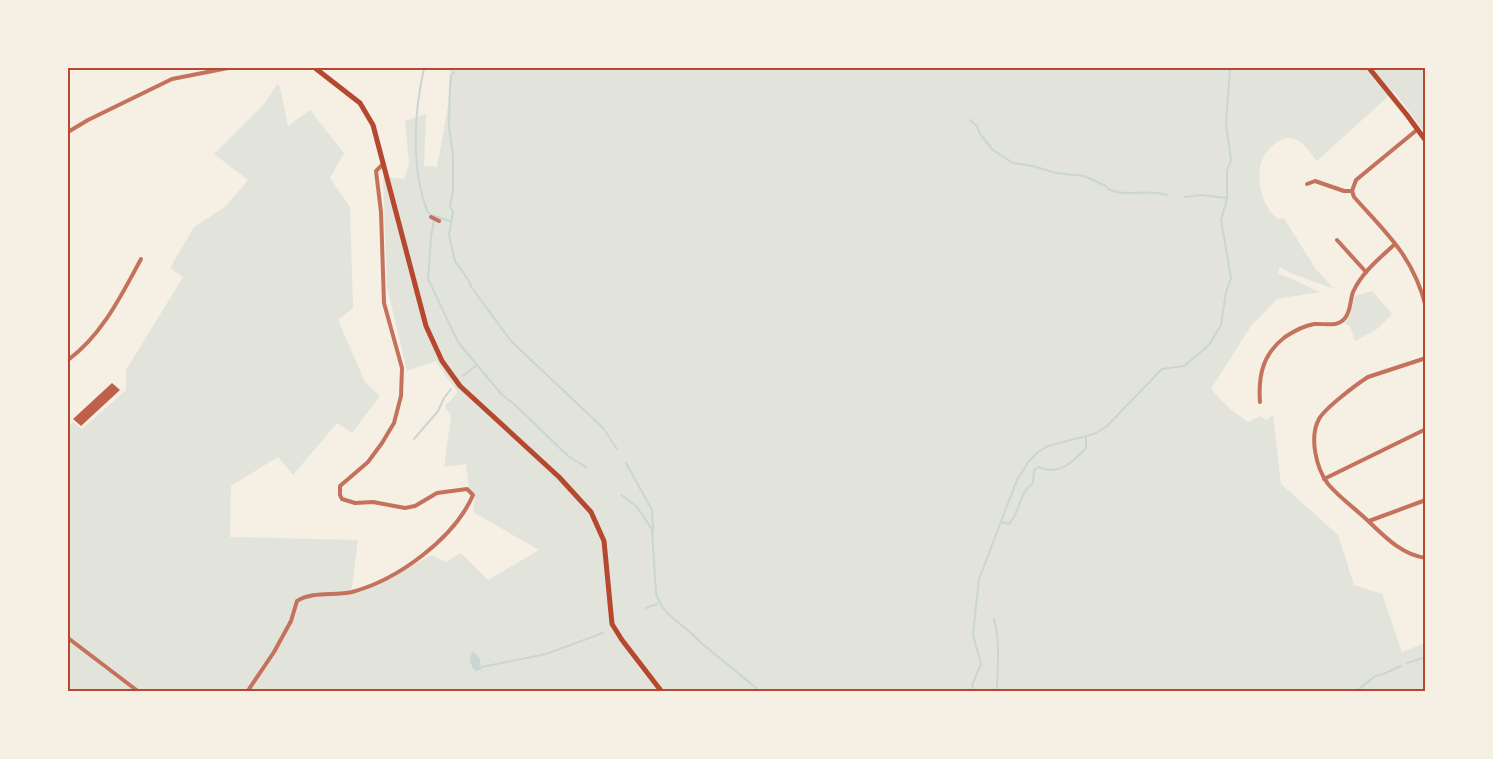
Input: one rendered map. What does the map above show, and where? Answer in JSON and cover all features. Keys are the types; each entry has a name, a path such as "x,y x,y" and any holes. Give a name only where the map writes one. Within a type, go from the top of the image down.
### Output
{"main road":[{"path":"315,68 360,104 373,125 426,326 442,361 460,386 559,477 591,512 604,541 612,624 628,649 662,692"},
{"path":"1369,68 1425,141"}],"street":[{"path":"68,132 172,79 228,68"},
{"path":"1352,191 1356,180 1418,129"},
{"path":"247,692 274,652 291,621 297,601 307,596 352,592 419,560 457,521 473,495 467,489 444,491 415,506 400,508 373,502 355,503 342,499 340,495 340,486 368,462 382,443 394,423 401,396 401,362 393,339 384,295 381,212 376,171 383,164"},
{"path":"1307,184 1315,181 1344,191 1352,191"},
{"path":"1352,191 1415,272 1425,307"},
{"path":"431,218 440,221"},
{"path":"1337,240 1366,272"},
{"path":"1260,402 1259,382 1262,367 1276,344 1300,328 1316,324 1335,324 1344,319 1348,313 1353,292 1366,272 1395,244"},
{"path":"68,360 99,329 116,305 141,259"},
{"path":"1425,358 1368,377 1320,416 1316,429 1316,452 1324,479 1402,550 1425,558"},
{"path":"1324,479 1425,429"},
{"path":"1369,522 1425,499"},
{"path":"68,638 139,692"}],"shaded area":[{"path":"450,68 1425,68 1425,133 1394,91 1317,161 1303,144 1291,138 1280,140 1267,152 1261,163 1259,178 1268,208 1278,219 1284,218 1315,268 1334,289 1280,267 1278,273 1320,292 1277,299 1251,326 1211,389 1230,409 1248,422 1260,416 1266,420 1273,415 1281,484 1338,535 1354,585 1382,594 1402,652 1425,643 1425,691 68,691 68,426 73,422 82,429 126,390 126,370 183,277 170,268 194,227 225,207 248,180 214,154 265,103 277,84 280,87 288,126 310,110 344,153 330,178 350,207 353,308 338,320 365,382 380,396 352,433 337,423 293,475 278,457 231,486 230,537 358,540 351,594 361,592 432,555 446,562 461,553 488,580 539,550 473,512 475,496 469,490 466,464 444,467 451,416 445,406 458,392 436,361 407,371 387,287 383,177 404,179 409,164 405,121 426,114 424,166 437,167 448,106"},
{"path":"1372,291 1392,314 1377,329 1355,341 1350,326 1344,323 1355,296"},
{"path":"473,651 480,659 481,670 475,671 472,666 470,659"}],"building":[{"path":"112,383 120,390 81,426 73,419"}],"waterway":[{"path":"424,68 416,122 418,176 427,211 431,215 450,221"},
{"path":"975,692 972,685 981,664 973,635 979,579 1017,480 1029,461 1048,446 1094,434 1106,427 1162,369 1184,366 1209,345 1221,325 1226,292 1231,278 1221,220 1227,199 1227,171 1231,160 1226,124 1230,68"},
{"path":"454,72 451,76 450,89 449,126 453,156 453,192 450,206 453,212 449,235 455,261 511,341 603,428 617,449"},
{"path":"970,120 977,126 980,134 993,150 1013,163 1056,173 1084,176 1115,192 1152,192 1167,195"},
{"path":"1185,197 1202,195 1226,198"},
{"path":"434,220 428,279 458,342 502,395 568,456 586,467"},
{"path":"463,376 477,365"},
{"path":"414,439 438,411 451,389"},
{"path":"1001,522 1009,524 1013,519 1025,492 1033,483 1034,470 1039,467 1053,470 1065,466 1086,448 1086,437"},
{"path":"626,463 652,510 653,534"},
{"path":"621,495 634,504 652,530 656,593 663,608 761,692"},
{"path":"646,608 657,604"},
{"path":"994,619 998,647 997,692"},
{"path":"482,667 546,654 603,633"},
{"path":"1407,663 1426,657"},
{"path":"1353,692 1375,676 1401,666"}]}
